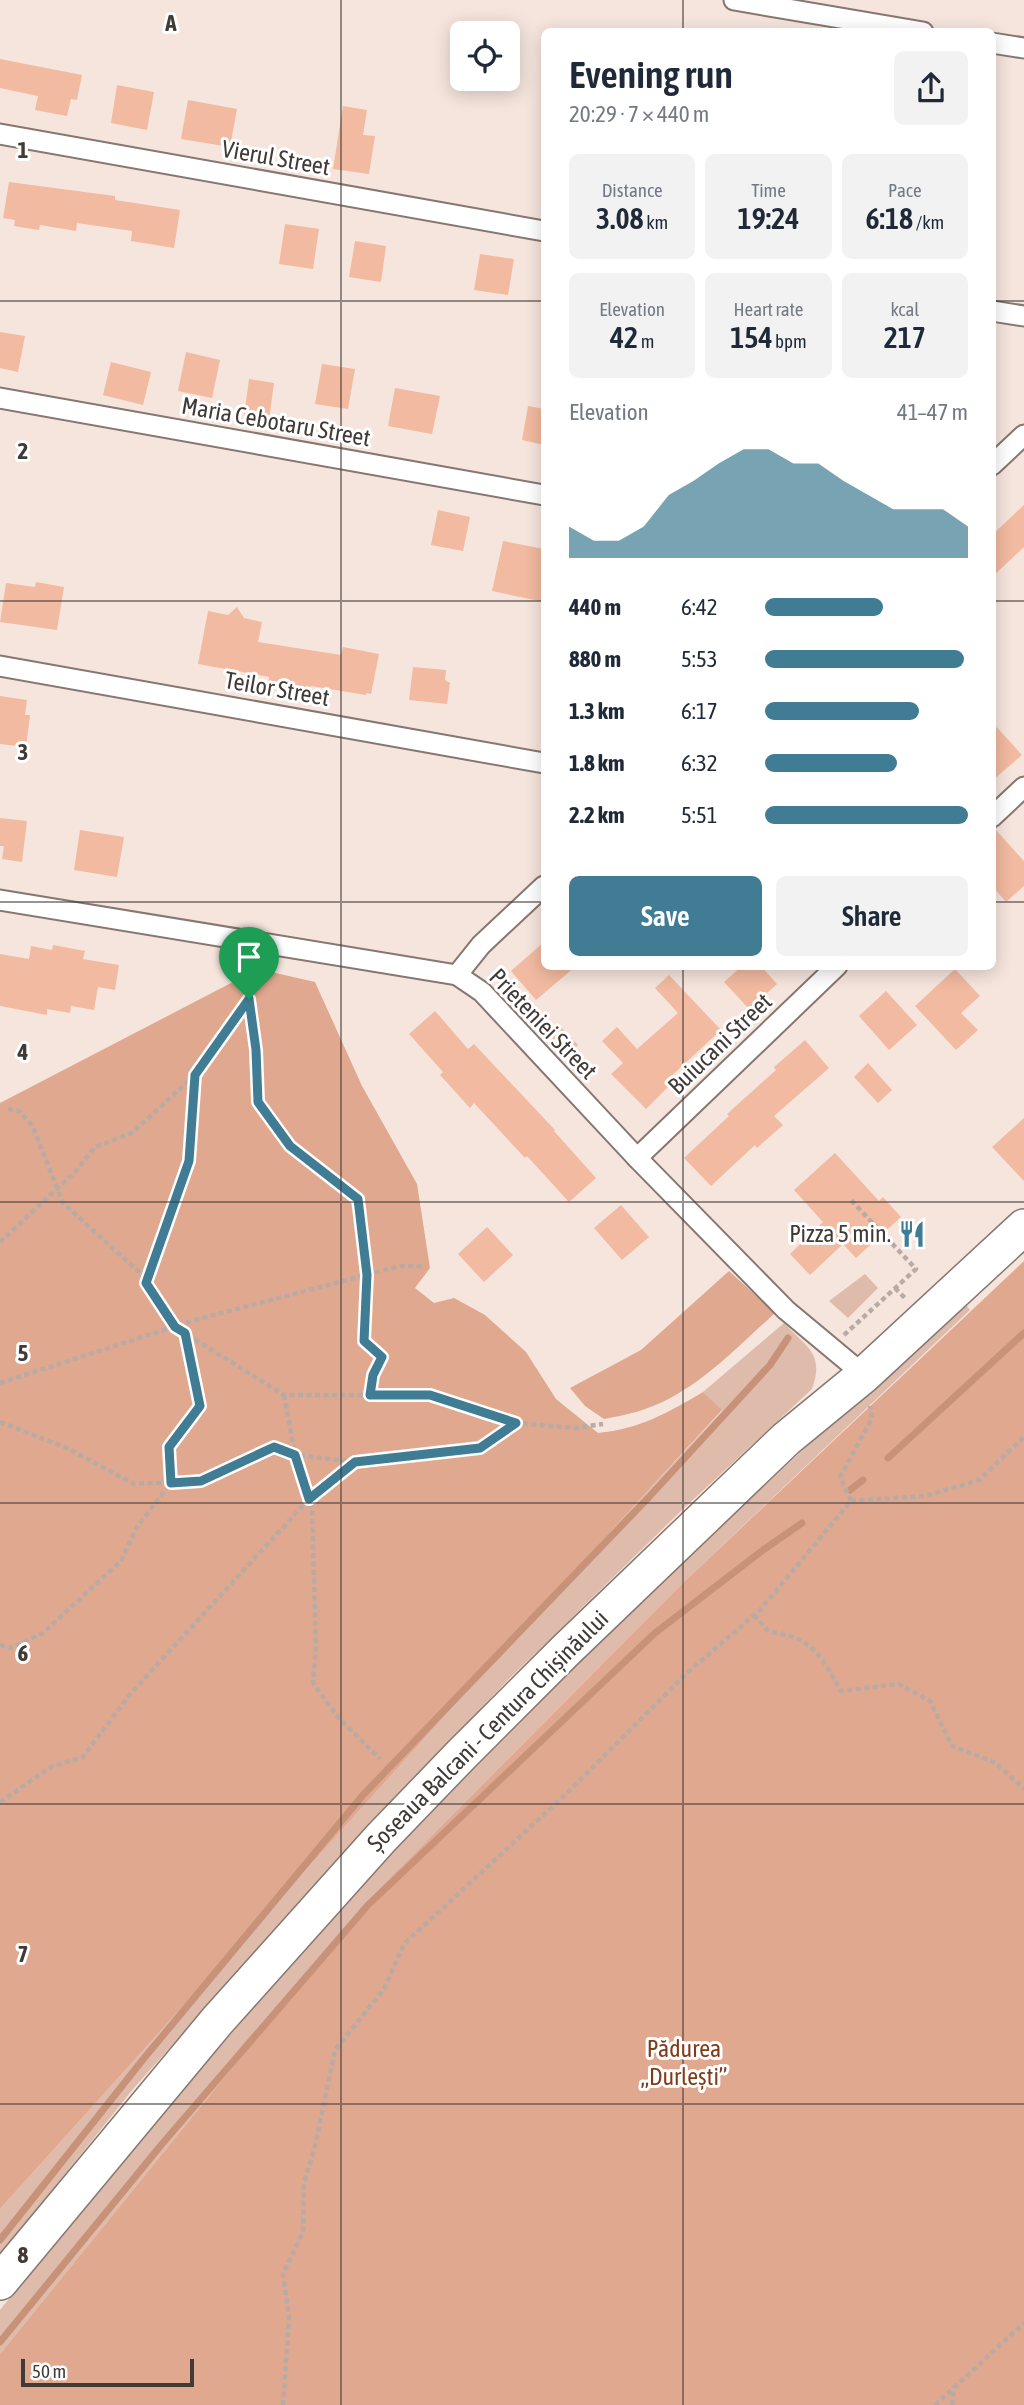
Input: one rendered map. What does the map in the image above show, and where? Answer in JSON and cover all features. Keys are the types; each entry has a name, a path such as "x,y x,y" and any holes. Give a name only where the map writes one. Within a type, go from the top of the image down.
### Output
{"highway":[{"name":"Șoseaua Balcani - Centura Chișinăului","path":"0,2282 217,2021 382,1838 665,1553 786,1439 863,1375 1024,1227"}],"street":[{"path":"734,0 899,28"},
{"path":"996,44 1024,48"},
{"name":"Vierul Street","path":"0,134 541,230"},
{"path":"996,312 1024,316"},
{"name":"Maria Cebotaru Street","path":"0,398 541,494"},
{"path":"996,461 1024,435"},
{"name":"Teilor Street","path":"0,666 541,762"},
{"path":"996,813 1024,786"},
{"path":"457,975 481,945 541,889"},
{"name":"Prieteniei Street","path":"0,900 457,975 482,992 637,1158 786,1310 863,1375"},
{"name":"Buiucani Street","path":"637,1158 833,970"}],"path":[{"path":"0,1242 75,1172 95,1147 132,1133 195,1075 264,979 271,944"},
{"path":"249,999 256,1050 258,1102 290,1146 358,1199 367,1275 364,1341 382,1357 373,1375 370,1395"},
{"path":"146,1283 189,1161 195,1075"},
{"path":"8,1109 19,1111 33,1127 63,1203 139,1272 175,1327 285,1395 430,1395 516,1423 575,1428 603,1424"},
{"path":"830,1347 916,1269 850,1199"},
{"path":"0,1383 175,1327 400,1266 426,1266"},
{"path":"895,1288 911,1303"},
{"path":"0,1645 11,1648 43,1633 121,1561 137,1527 171,1483 169,1447 200,1406 185,1333"},
{"path":"851,1502 840,1477 872,1418 863,1375"},
{"path":"285,1395 295,1455 312,1510 316,1648 313,1683 339,1718 380,1759"},
{"path":"0,1422 67,1448 134,1484 201,1481 274,1447 295,1455 355,1462 480,1448 516,1423"},
{"path":"283,2405 289,2319 283,2274 303,2232 304,2183 315,2146 335,2050 384,1989 404,1944 565,1795 688,1672 754,1615 851,1502 926,1496 979,1480 1024,1437"},
{"path":"0,1802 51,1767 83,1757 131,1693 309,1499 355,1462"},
{"path":"754,1615 769,1632 783,1633 813,1647 841,1691 899,1684 930,1701 952,1746 996,1763 1024,1789"},
{"path":"935,2405 1024,2323"},
{"path":"952,2405 954,2386"}],"shaded area":[{"path":"865,1274 878,1288 848,1318 829,1301"},
{"path":"963,1301 970,1310 685,1581 368,1900 0,2354 0,2310 80,2210 268,1991 404,1840 592,1646"},
{"path":"784,1323 806,1345 815,1359 812,1389 683,1509 509,1679 343,1853 134,2088 0,2255 0,2209 722,1411 703,1392"}],"green space":[{"path":"258,969 315,982 362,1086 417,1184 430,1268 415,1288 434,1303 454,1298 485,1315 526,1352 556,1399 598,1433 640,1424 703,1392 722,1410 0,2209 0,1103"},
{"name":"Pădurea „Durlești”","path":"1024,1261 1024,2405 0,2405 0,2354 368,1900 685,1581"},
{"path":"729,1271 775,1313 711,1371 656,1405 604,1419 585,1406 570,1388 641,1350"}],"building":[{"path":"0,59 82,75 77,100 71,99 67,116 35,110 38,96 0,88"},
{"path":"117,85 154,92 147,130 111,123"},
{"path":"188,100 237,109 230,147 181,139"},
{"path":"343,106 367,110 363,135 375,136 369,174 333,169"},
{"path":"9,182 115,196 115,200 180,210 174,248 131,241 132,231 77,223 76,231 40,225 39,230 14,226 15,220 3,218"},
{"path":"285,224 319,229 313,269 279,264"},
{"path":"355,241 386,246 381,282 349,277"},
{"path":"480,254 514,259 508,295 474,290"},
{"path":"0,332 25,336 18,372 0,368"},
{"path":"186,352 220,360 212,398 178,391"},
{"path":"111,362 151,372 143,405 103,395"},
{"path":"322,364 355,369 348,409 315,404"},
{"path":"249,379 274,383 269,420 244,417"},
{"path":"395,388 440,396 432,434 388,426"},
{"path":"528,406 541,408 541,444 522,440"},
{"path":"1024,505 1024,547 996,573 996,531"},
{"path":"438,510 470,517 463,551 431,545"},
{"path":"503,541 541,548 541,601 492,591"},
{"path":"36,582 64,587 57,630 0,622 6,583 35,587"},
{"path":"237,607 244,618 262,622 258,642 341,655 343,647 379,654 371,694 269,682 269,677 198,664 208,611 228,615"},
{"path":"413,667 446,670 445,680 450,683 447,704 409,700"},
{"path":"0,696 27,700 25,715 30,715 26,747 0,744"},
{"path":"996,726 1022,755 996,778"},
{"path":"0,818 27,821 22,862 2,859 4,846 0,846"},
{"path":"80,830 124,837 117,877 74,870"},
{"path":"996,830 1024,861 1024,886 1006,902 996,891"},
{"path":"53,945 85,951 83,959 119,965 115,990 98,987 94,1010 71,1006 70,1013 47,1009 47,1015 0,1006 0,954 29,959 31,946 52,950"},
{"path":"541,945 541,970 571,970 536,1000 511,971"},
{"path":"738,970 765,970 777,984 749,1009 724,982"},
{"path":"956,970 980,996 961,1013 978,1030 956,1050 915,1006"},
{"path":"669,975 721,1030 667,1080 671,1084 646,1109 611,1074 623,1063 602,1041 617,1027 637,1049 678,1013 655,988"},
{"path":"886,991 917,1025 889,1050 859,1016"},
{"path":"435,1011 468,1049 474,1044 596,1178 569,1202 474,1103 470,1108 440,1075 443,1072 409,1034"},
{"path":"557,1023 578,1045 566,1057 544,1036"},
{"path":"805,1040 829,1068 774,1116 783,1125 757,1148 755,1145 711,1186 684,1158 776,1070 774,1067"},
{"path":"868,1063 892,1090 878,1103 854,1077"},
{"path":"1024,1118 1024,1181 992,1147"},
{"path":"835,1153 879,1201 883,1197 901,1217 856,1258 843,1244 810,1275 790,1254 823,1222 794,1190"},
{"path":"621,1205 649,1237 622,1260 594,1228"},
{"path":"487,1227 513,1255 484,1282 458,1254"}],"waterway":[{"path":"888,1458 1024,1333"},
{"path":"0,2240 145,2057 363,1795 649,1497 770,1365 788,1338"},
{"path":"850,1490 863,1480"},
{"path":"0,2342 162,2144 368,1905 655,1633 802,1523"}],"place":[{"name":"Pizza 5 min.","path":"912,1234"}],"route":[{"path":"249,999 256,1050 258,1102 290,1146 358,1199 367,1275 364,1341 382,1357 373,1375 370,1395 430,1395 516,1423 480,1448 355,1462 309,1499 295,1455 274,1447 201,1481 171,1483 169,1447 200,1406 185,1333 175,1327 146,1283 189,1161 195,1075 249,999"}]}
